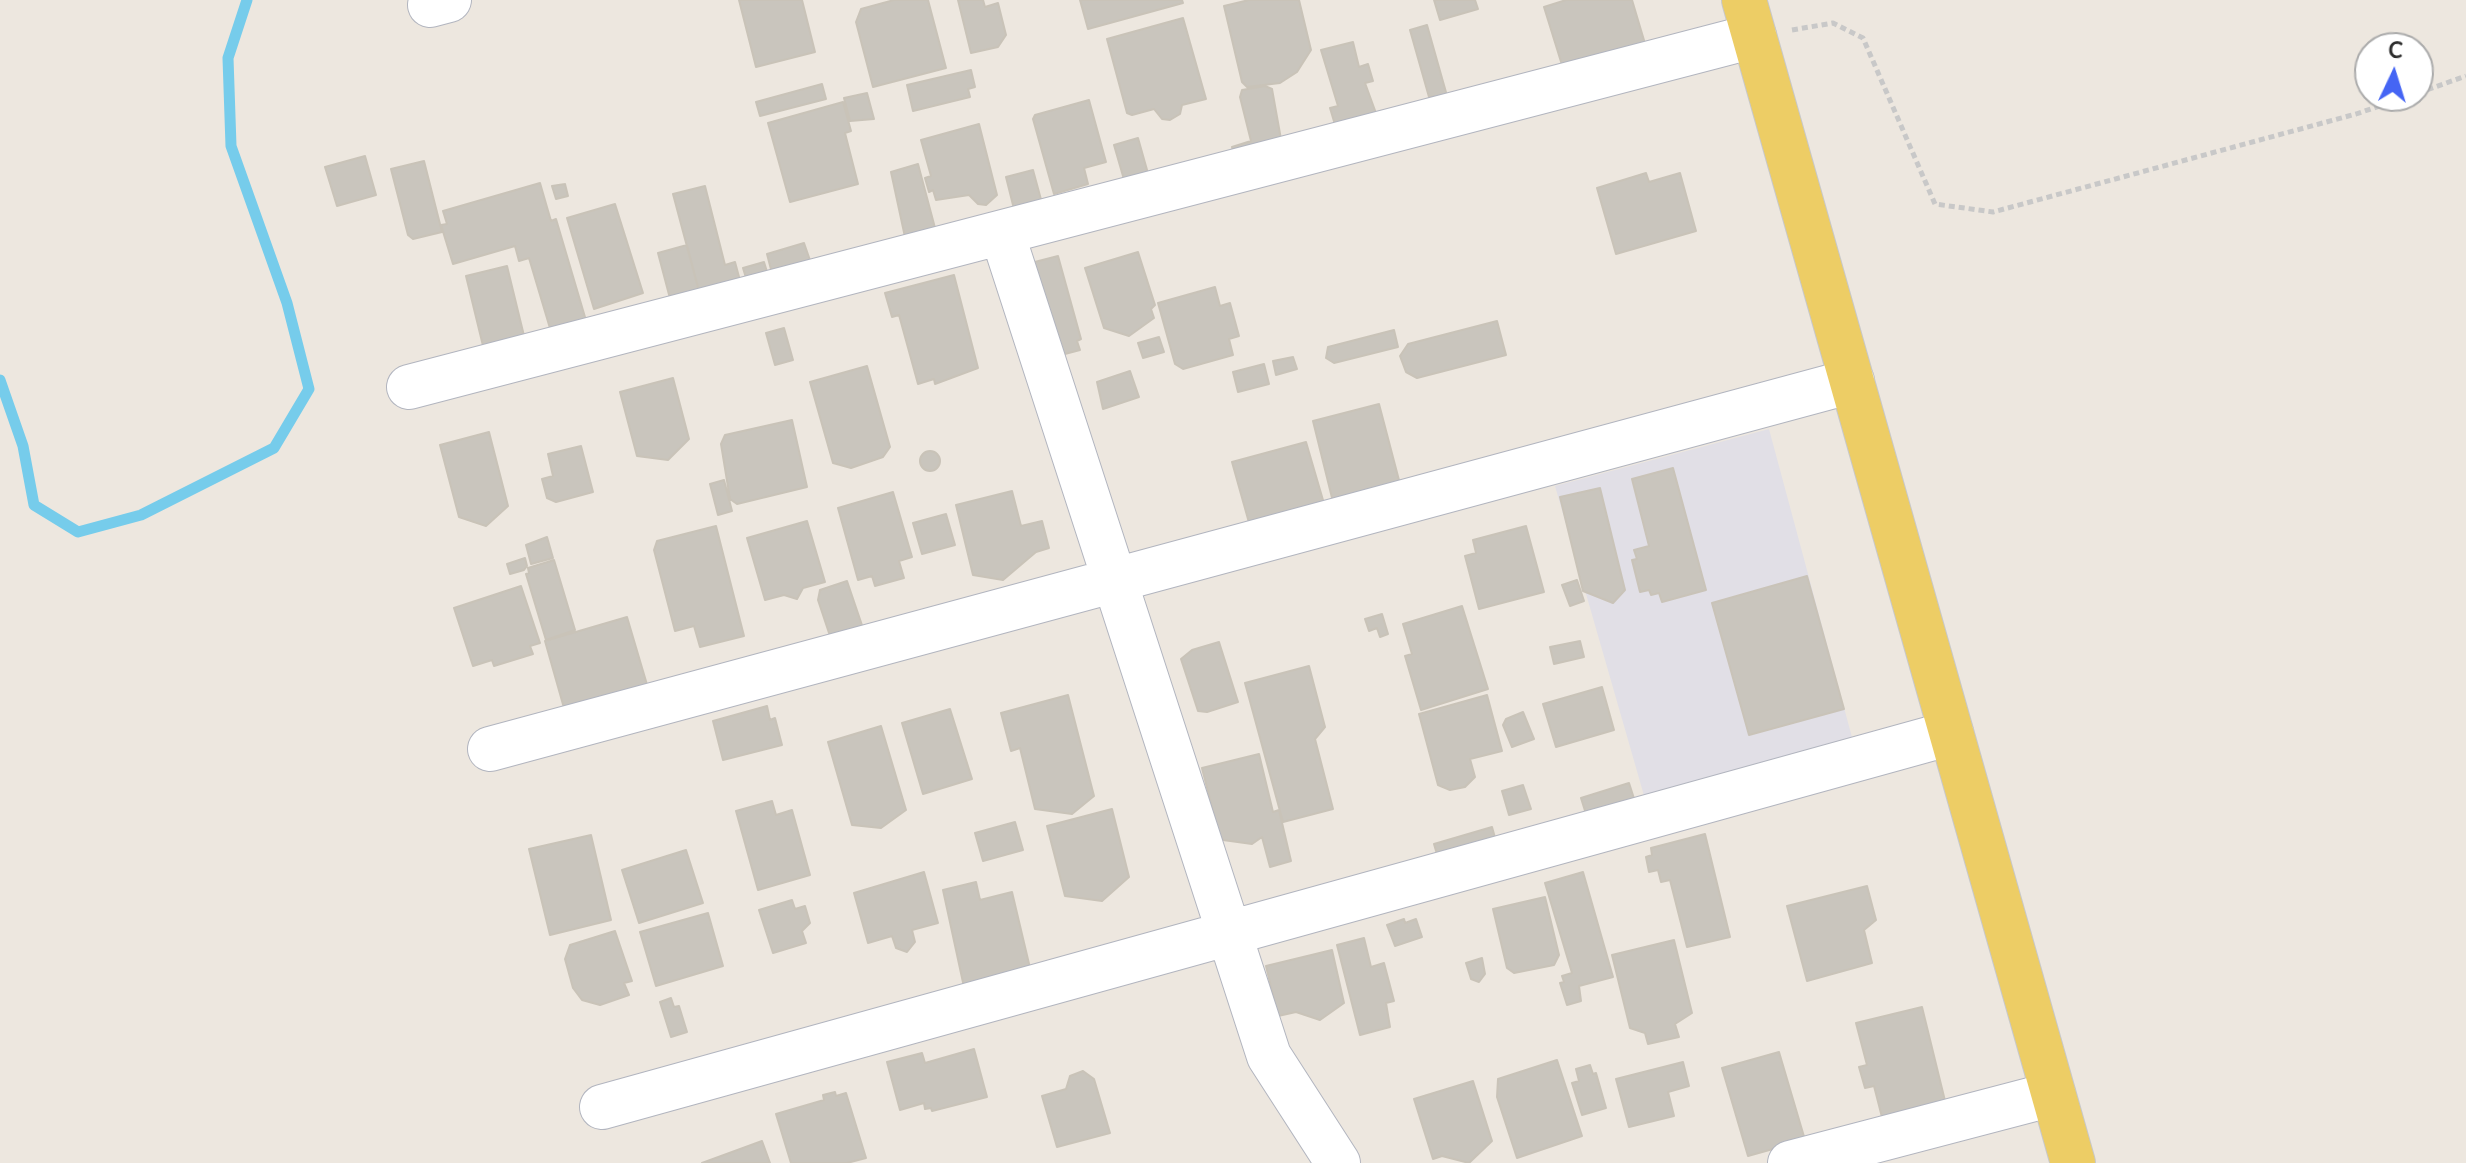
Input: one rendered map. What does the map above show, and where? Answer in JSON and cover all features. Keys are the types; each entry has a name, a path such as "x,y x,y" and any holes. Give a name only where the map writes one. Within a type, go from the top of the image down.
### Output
{"main road":[{"path":"1749,18 2073,1163"}],"street":[{"path":"409,387 1002,233 1749,18"},
{"path":"1002,233 1269,1056 1338,1163"},
{"path":"490,749 1852,381"},
{"path":"602,1107 1951,733"},
{"path":"1790,1163 2053,1094"}],"path":[{"path":"1749,18 1833,23 1863,38 1935,204 1993,212 2358,112"},
{"path":"2434,87 2466,76"}],"shaded area":[{"path":"1769,429 1853,741 1645,799 1555,486"}],"building":[{"path":"739,0 802,0 815,52 756,67"},
{"path":"894,0 928,0 946,68 873,87 856,22 861,9"},
{"path":"958,0 983,0 985,7 998,3 1006,35 998,47 971,53"},
{"path":"1080,0 1182,0 1183,3 1088,29"},
{"path":"1249,0 1299,0 1311,50 1297,72 1280,83 1247,87 1242,82 1224,6"},
{"path":"1434,0 1475,0 1478,9 1440,20"},
{"path":"1566,0 1632,0 1646,47 1562,65 1544,7"},
{"path":"1183,18 1206,99 1182,105 1180,114 1170,120 1162,119 1154,109 1132,115 1127,113 1107,39"},
{"path":"1427,25 1451,110 1439,114 1434,96 1429,97 1410,30"},
{"path":"1353,42 1359,67 1368,64 1373,81 1365,83 1381,127 1339,138 1330,108 1338,106 1321,50"},
{"path":"971,70 975,87 968,89 970,97 913,111 907,85"},
{"path":"822,84 826,99 760,116 756,102"},
{"path":"1265,86 1272,89 1284,156 1238,169 1232,147 1251,141 1240,97 1242,90"},
{"path":"867,93 874,119 850,121 844,98"},
{"path":"1089,100 1106,162 1084,168 1088,184 1054,194 1033,119 1035,115"},
{"path":"843,102 851,131 845,133 858,184 790,202 768,123"},
{"path":"979,124 997,195 986,205 978,204 969,195 936,200 933,190 929,192 925,178 931,176 921,140"},
{"path":"1138,138 1149,177 1125,183 1114,145"},
{"path":"365,156 376,195 337,206 325,167"},
{"path":"424,161 442,232 413,239 408,235 391,169"},
{"path":"918,164 939,243 905,237 891,172"},
{"path":"1033,170 1046,218 1018,225 1006,177"},
{"path":"1646,173 1649,182 1680,173 1696,231 1616,254 1597,188"},
{"path":"540,183 551,221 556,219 590,334 555,345 529,258 519,261 515,246 453,264 441,225 447,224 443,211"},
{"path":"565,184 568,196 556,199 552,186"},
{"path":"705,186 725,265 735,262 742,288 701,299 673,194"},
{"path":"615,204 643,293 594,309 567,218"},
{"path":"804,243 813,269 774,281 767,254"},
{"path":"687,245 701,299 672,306 658,253"},
{"path":"1138,252 1155,305 1151,309 1154,318 1129,336 1104,328 1085,268"},
{"path":"1058,256 1081,339 1077,341 1080,350 1061,355 1027,264"},
{"path":"764,262 771,285 750,291 743,268"},
{"path":"507,266 526,344 485,354 466,276"},
{"path":"954,275 978,368 935,384 934,379 918,384 899,315 892,317 885,293"},
{"path":"1215,287 1220,306 1230,303 1239,336 1229,339 1233,355 1183,369 1175,364 1158,303"},
{"path":"1497,321 1506,355 1417,378 1406,372 1400,356 1408,344"},
{"path":"784,328 793,360 775,365 766,333"},
{"path":"1394,330 1398,347 1334,363 1326,358 1328,347"},
{"path":"1159,337 1164,352 1143,358 1138,343"},
{"path":"1293,357 1297,369 1276,375 1273,361"},
{"path":"1264,364 1269,384 1238,392 1233,372"},
{"path":"867,366 890,447 883,457 851,468 833,463 810,382"},
{"path":"1130,371 1139,397 1103,409 1097,382"},
{"path":"673,378 689,439 668,460 637,456 620,392"},
{"path":"1379,404 1400,484 1337,518 1313,421"},
{"path":"792,420 807,487 737,504 730,499 721,444 725,435"},
{"path":"489,432 508,506 486,526 459,517 440,445"},
{"path":"1306,442 1325,507 1255,544 1232,462"},
{"path":"581,446 593,492 556,502 547,498 542,479 553,476 548,454"},
{"path":"930,451 937,454 940,461 937,468 930,471 923,468 920,461 923,454"},
{"path":"1673,468 1706,590 1662,602 1659,593 1651,595 1649,590 1640,592 1632,560 1637,559 1634,550 1649,546 1632,479"},
{"path":"724,480 732,511 718,515 710,484"},
{"path":"1600,488 1625,590 1613,603 1583,591 1560,497"},
{"path":"1012,491 1021,526 1042,521 1049,548 1036,552 1003,580 973,575 956,505"},
{"path":"893,492 912,557 899,561 904,578 875,586 872,576 858,580 838,508"},
{"path":"946,514 955,545 922,554 913,523"},
{"path":"807,521 825,582 803,588 797,599 784,595 765,600 747,538"},
{"path":"716,526 744,636 700,647 694,626 675,631 654,550 657,541"},
{"path":"1526,526 1544,592 1479,609 1465,556 1476,553 1473,540"},
{"path":"547,537 553,558 531,564 526,545"},
{"path":"525,558 527,566 524,570 510,574 507,564"},
{"path":"554,560 575,630 546,640 526,574 529,573 528,568"},
{"path":"1807,576 1844,709 1749,735 1712,603"},
{"path":"1577,580 1584,601 1570,606 1562,585"},
{"path":"847,581 867,640 835,651 818,600 820,590"},
{"path":"521,586 540,643 530,646 533,654 494,666 492,660 473,666 454,608"},
{"path":"1462,606 1488,689 1421,710 1405,656 1412,654 1403,624"},
{"path":"1382,614 1388,634 1380,637 1377,628 1369,631 1365,619"},
{"path":"627,617 648,688 566,715 545,641"},
{"path":"1580,641 1584,657 1554,664 1550,647"},
{"path":"1219,642 1238,702 1207,712 1198,711 1181,659 1192,650"},
{"path":"1309,666 1325,727 1315,739 1333,809 1283,822 1245,683"},
{"path":"1602,687 1614,730 1556,747 1543,704"},
{"path":"1068,695 1094,796 1072,814 1035,809 1020,748 1011,751 1001,713"},
{"path":"1487,695 1502,751 1470,759 1475,777 1465,787 1450,790 1438,785 1419,714"},
{"path":"767,706 770,720 775,718 782,745 723,760 713,721"},
{"path":"950,709 972,779 923,794 902,723"},
{"path":"1523,712 1534,739 1512,747 1503,725 1506,719"},
{"path":"881,726 906,810 881,828 852,825 828,742"},
{"path":"1259,754 1273,812 1279,810 1291,861 1270,867 1262,837 1252,844 1223,840 1219,835 1202,768"},
{"path":"1629,783 1639,814 1591,830 1581,798"},
{"path":"1523,785 1531,809 1509,815 1502,791"},
{"path":"772,801 776,815 792,810 810,875 758,890 736,811"},
{"path":"1112,809 1129,877 1102,901 1065,896 1047,826"},
{"path":"1015,822 1023,850 983,861 975,833"},
{"path":"1492,827 1499,852 1441,868 1434,844"},
{"path":"1705,834 1730,937 1687,947 1670,880 1661,882 1658,870 1649,872 1646,857 1652,855 1651,848"},
{"path":"591,835 611,920 550,935 529,849"},
{"path":"686,850 703,903 639,923 622,870"},
{"path":"924,872 938,923 912,930 915,942 907,952 896,948 892,936 868,943 854,893"},
{"path":"1583,872 1613,977 1579,986 1581,1001 1567,1005 1560,983 1564,982 1562,976 1572,973 1545,883"},
{"path":"976,882 980,900 1012,892 1030,968 964,987 943,890"},
{"path":"1867,886 1876,920 1864,930 1872,963 1807,981 1787,906"},
{"path":"1545,897 1559,955 1554,965 1514,973 1507,968 1493,909"},
{"path":"792,900 795,909 805,906 810,923 802,931 806,943 773,953 759,910"},
{"path":"708,913 723,966 656,986 640,932"},
{"path":"1404,919 1405,923 1416,919 1422,937 1395,946 1387,925"},
{"path":"615,931 632,981 624,983 629,995 600,1005 582,1000 573,988 565,959 570,945"},
{"path":"1364,938 1371,967 1384,963 1394,1001 1386,1003 1390,1027 1360,1035 1337,945"},
{"path":"1674,940 1692,1013 1675,1024 1679,1037 1648,1044 1645,1033 1630,1028 1612,955"},
{"path":"1332,950 1344,1003 1320,1020 1296,1012 1278,1016 1266,966"},
{"path":"1482,958 1485,974 1479,982 1471,979 1466,963"},
{"path":"671,998 674,1007 679,1006 687,1032 671,1037 660,1002"},
{"path":"1922,1007 1947,1109 1884,1125 1874,1086 1865,1088 1859,1067 1867,1065 1856,1023"},
{"path":"974,1049 987,1097 932,1111 931,1108 925,1109 924,1103 900,1110 887,1062 922,1053 925,1063"},
{"path":"1779,1052 1805,1140 1748,1156 1722,1068"},
{"path":"1557,1060 1582,1136 1517,1158 1497,1097 1498,1079"},
{"path":"1683,1062 1689,1086 1668,1092 1674,1116 1629,1127 1616,1079"},
{"path":"1590,1065 1593,1074 1596,1073 1606,1108 1582,1115 1572,1083 1579,1081 1576,1069"},
{"path":"1083,1071 1094,1079 1110,1133 1057,1147 1042,1096 1066,1089 1070,1076"},
{"path":"1473,1081 1492,1141 1469,1163 1442,1156 1433,1159 1414,1099"},
{"path":"835,1092 836,1096 846,1093 866,1158 847,1163 791,1163 776,1114 824,1100 823,1095"},
{"path":"762,1141 770,1163 702,1163"}],"waterway":[{"path":"0,380 23,446 34,505 78,532 141,515 274,448 309,389 287,303 231,146 228,58 247,0"}]}
